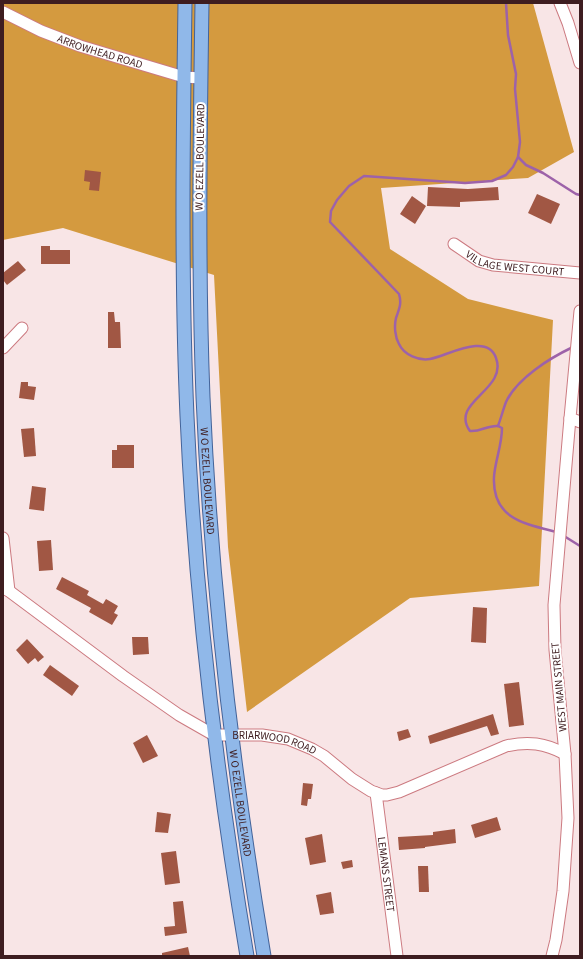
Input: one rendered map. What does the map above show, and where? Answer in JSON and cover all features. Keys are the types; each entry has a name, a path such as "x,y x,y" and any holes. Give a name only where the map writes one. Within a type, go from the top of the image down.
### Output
{"main road":[{"name":"W O EZELL BOULEVARD","path":"185,3 183,228 187,417 198,576 214,735 233,876 247,956"},
{"name":"W O EZELL BOULEVARD","path":"202,3 200,228 203,397 215,572 223,660 249,869 264,956"},
{"path":"183,228 200,228"},
{"path":"198,576 215,572"}],"street":[{"path":"560,3 568,23 580,63"},
{"name":"ARROWHEAD ROAD","path":"3,12 41,31 67,41 184,77 201,78"},
{"name":"VILLAGE WEST COURT","path":"454,244 479,261 493,265 580,273"},
{"name":"WEST MAIN STREET","path":"552,956 556,940 562,898 568,818 565,754 555,650 554,605 561,519 575,420 580,311"},
{"path":"3,348 22,328"},
{"path":"3,538 6,589"},
{"name":"BRIARWOOD ROAD","path":"6,589 179,716 214,735 275,736 300,743 324,756 352,779 376,793"},
{"path":"376,793 387,795 399,792 506,746 518,743 544,744 565,754"},
{"name":"LEMANS STREET","path":"376,793 398,956"}],"shaded area":[{"path":"3,3 533,3 574,152 528,178 381,188 390,249 468,299 553,320 539,586 410,598 247,712 228,547 214,275 63,228 3,240"}],"building":[{"path":"85,170 101,172 99,191 89,190 90,182 84,181"},
{"path":"428,187 468,189 498,187 499,200 460,202 460,207 427,206"},
{"path":"537,194 560,204 551,224 528,213"},
{"path":"412,196 426,206 415,224 400,214"},
{"path":"41,246 50,246 50,250 70,250 70,264 41,264"},
{"path":"18,261 26,270 7,285 3,280 3,273"},
{"path":"108,312 114,312 115,322 120,322 121,348 108,348"},
{"path":"21,382 28,382 28,386 36,387 34,400 19,398"},
{"path":"34,428 36,456 24,457 21,429"},
{"path":"117,445 134,445 134,468 112,468 112,450 117,450"},
{"path":"32,486 46,488 44,511 29,509"},
{"path":"51,540 53,570 39,571 37,541"},
{"path":"62,577 89,591 87,595 103,604 106,599 118,606 114,613 118,615 112,625 89,612 91,608 56,589"},
{"path":"473,607 487,608 486,643 471,642"},
{"path":"132,637 148,637 149,654 133,655"},
{"path":"27,639 44,657 38,662 35,658 28,664 16,650"},
{"path":"50,665 79,686 72,696 43,675"},
{"path":"519,682 524,725 509,727 504,684"},
{"path":"493,714 499,734 491,736 487,726 430,744 428,736"},
{"path":"408,729 411,737 399,741 397,732"},
{"path":"147,735 158,756 143,763 133,743"},
{"path":"303,783 313,784 311,799 308,799 307,806 301,805"},
{"path":"157,812 171,814 168,833 155,832"},
{"path":"497,817 501,830 475,838 471,825"},
{"path":"455,829 456,843 399,850 398,837 433,835 433,832"},
{"path":"322,834 326,862 310,865 305,838"},
{"path":"176,851 180,883 165,885 161,853"},
{"path":"352,860 353,867 343,869 341,862"},
{"path":"418,866 428,866 429,892 419,892"},
{"path":"331,892 334,913 320,915 316,895"},
{"path":"183,901 187,933 165,936 164,927 175,926 173,902"},
{"path":"188,947 190,956 162,956 162,953"}],"waterway":[{"path":"498,426 491,426 470,431 466,421 467,412 472,404 488,388 494,379 497,369 496,358 491,350 476,346 430,359 417,358 404,351 401,348 395,331 395,321 400,304 399,294 330,222 331,211 337,200 349,186 364,176 465,183 492,181 506,175 513,167 518,157 520,142 515,89 516,74 508,35 506,3"},
{"path":"518,157 526,165 543,173 580,195"},
{"path":"498,426 506,402 518,385 545,363 573,347"},
{"path":"498,426 502,428 494,477 495,491 498,502 505,511 522,522 557,532"},
{"path":"564,536 580,546"}]}
